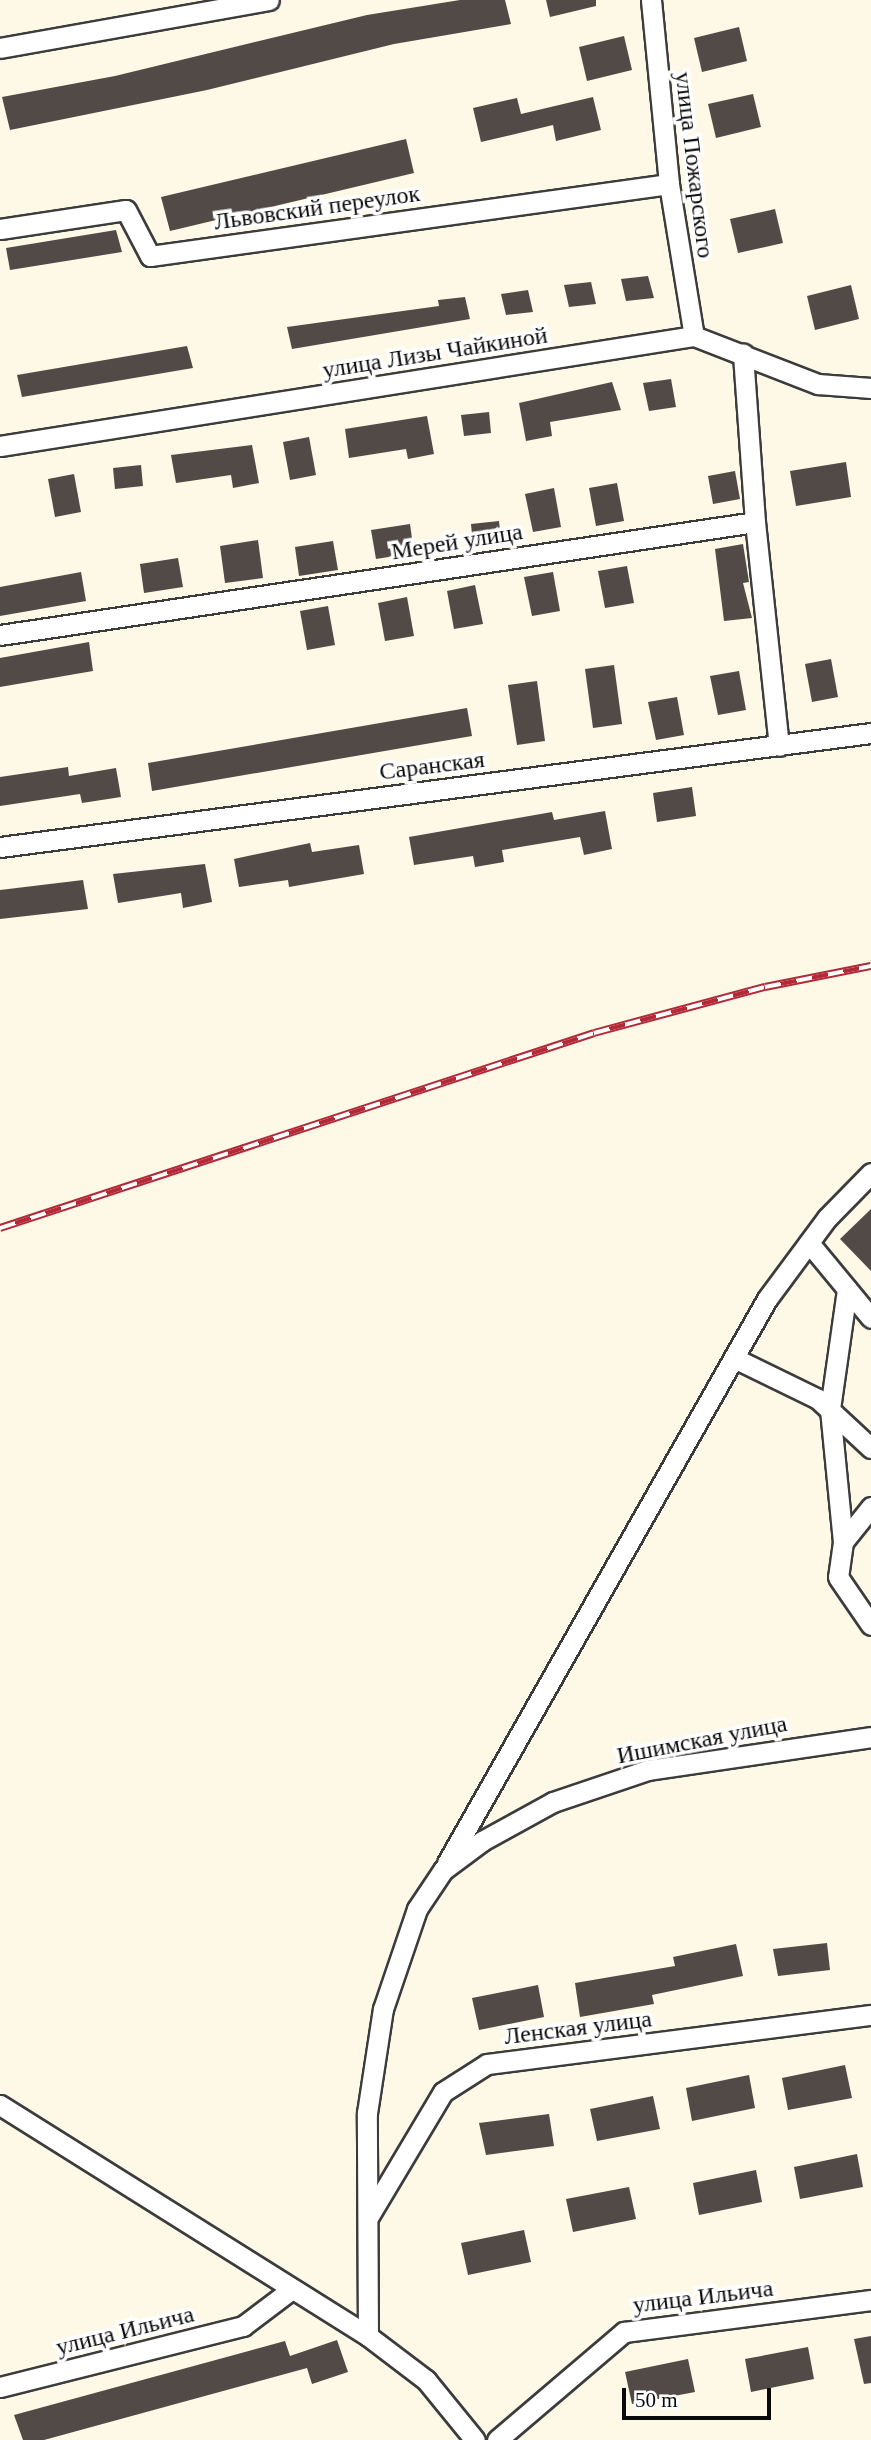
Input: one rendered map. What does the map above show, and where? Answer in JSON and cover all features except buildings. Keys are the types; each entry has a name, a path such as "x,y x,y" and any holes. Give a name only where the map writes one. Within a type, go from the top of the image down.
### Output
{"street":[{"path":"0,48 269,0"},
{"name":"улица Пожарского","path":"651,0 668,184 694,336"},
{"name":"Львовский переулок","path":"0,229 126,210 150,256 668,184"},
{"name":"улица Лизы Чайкиной","path":"0,446 694,336 818,384 871,388"},
{"path":"743,353 755,522 779,746"},
{"name":"Мерей улица","path":"0,635 755,522"},
{"name":"Саранская","path":"0,847 871,733"},
{"path":"443,1870 734,1358 809,1243 871,1173"},
{"path":"809,1243 871,1318"},
{"path":"847,1289 830,1409 843,1542 838,1577 871,1625"},
{"path":"734,1358 830,1409 871,1448"},
{"path":"843,1542 871,1507"},
{"name":"Ишимская улица","path":"368,2336 367,2113 381,2022 417,1909 443,1870 482,1841 553,1802 648,1770 871,1737"},
{"name":"Ленская улица","path":"368,2217 443,2092 487,2064 871,2015"},
{"path":"0,2105 368,2336 426,2380 475,2440"},
{"name":"улица Ильича","path":"0,2387 243,2326 292,2289"},
{"name":"улица Ильича","path":"497,2440 624,2332 871,2300"}],"railway":[{"path":"0,1228 594,1033 765,987 871,966"}]}
